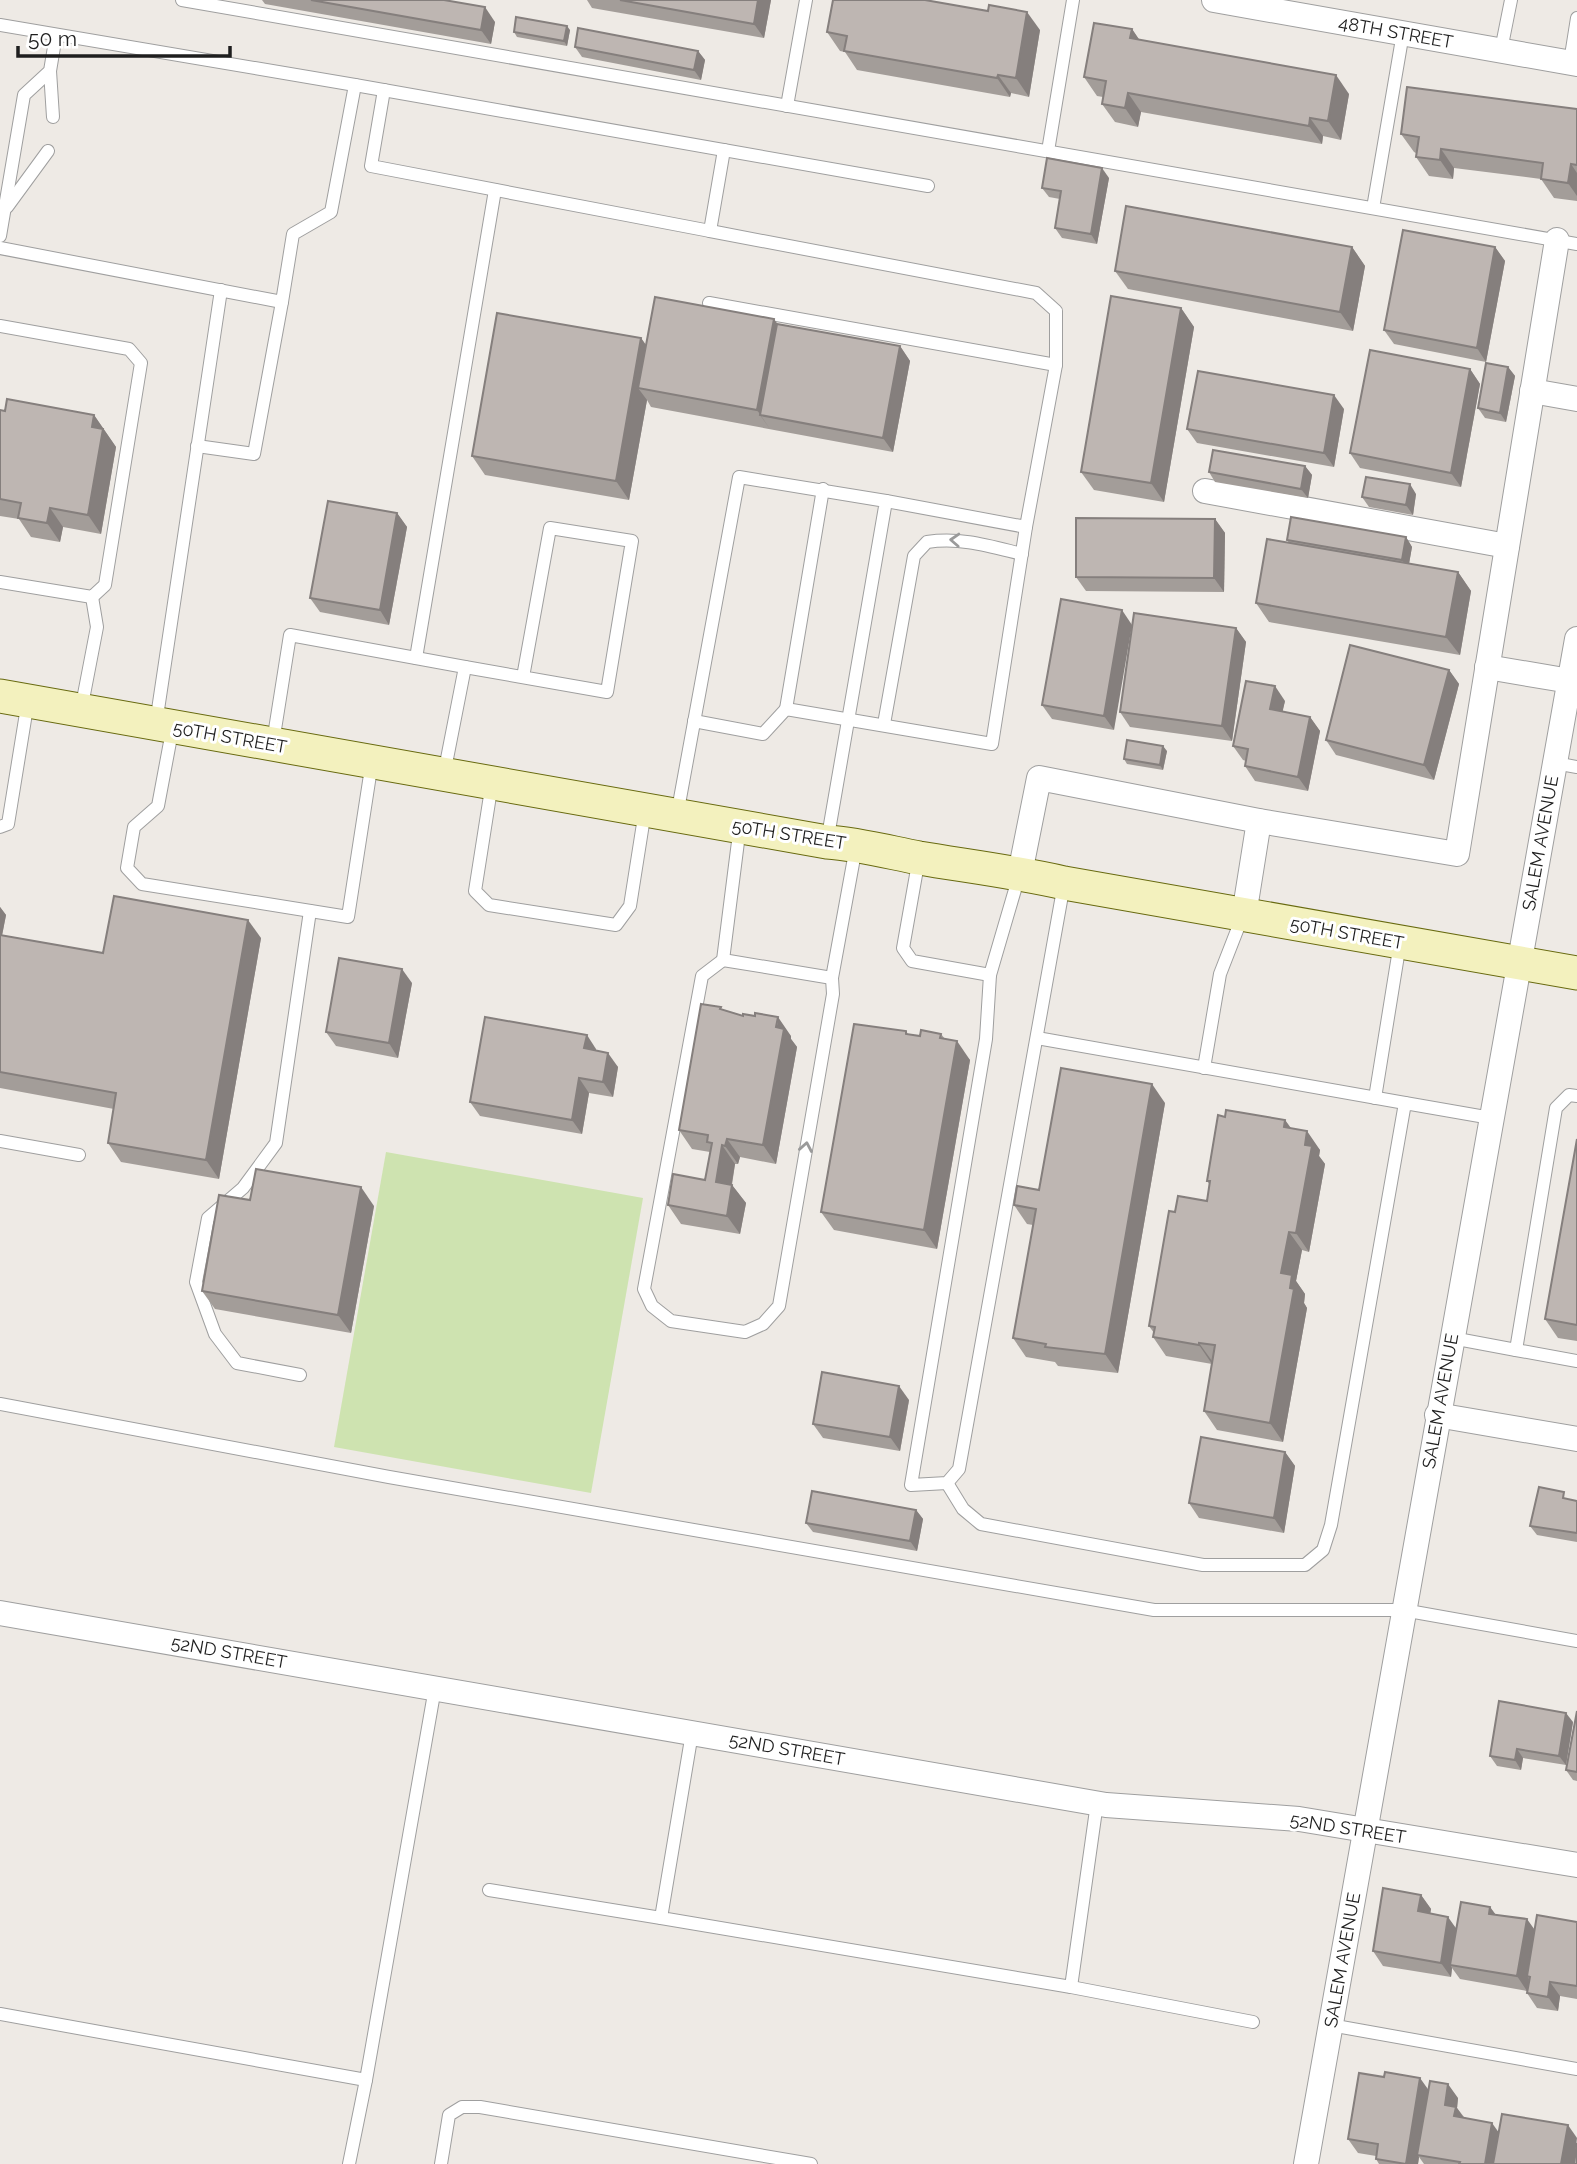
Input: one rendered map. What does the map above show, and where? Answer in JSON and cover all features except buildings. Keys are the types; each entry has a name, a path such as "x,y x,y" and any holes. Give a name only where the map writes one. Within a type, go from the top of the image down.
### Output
{"main road":[{"name":"50TH STREET","path":"14,699 919,858 1020,873 1577,973"}],"street":[{"name":"48TH STREET","path":"1214,0 1573,63"},
{"path":"1020,873 1039,778 1259,821 1457,854 1532,391 1567,242"},
{"path":"1532,391 1577,399"},
{"path":"1205,491 1507,546"},
{"name":"SALEM AVENUE","path":"1306,2164 1519,963 1566,765 1577,639"},
{"path":"1487,667 1573,670"},
{"path":"1244,915 1259,821"},
{"path":"1437,1415 1577,1438"},
{"name":"52ND STREET","path":"0,1613 1097,1803 1299,1819 1577,1865"}],"lane":[{"path":"183,0 228,4 787,106 1567,242"},
{"path":"787,106 806,0"},
{"path":"1048,151 1073,0"},
{"path":"1501,50 1511,0"},
{"path":"1573,63 1577,18"},
{"path":"0,25 928,186"},
{"path":"1373,208 1403,33"},
{"path":"53,117 50,71 56,35"},
{"path":"0,236 24,95 50,71"},
{"path":"197,446 254,454 293,234 331,212 355,85"},
{"path":"384,90 371,166 1036,293 1056,311 1056,365 1026,527 992,744 786,709"},
{"path":"710,231 724,150"},
{"path":"5,210 48,151"},
{"path":"416,658 495,190"},
{"path":"0,248 282,302"},
{"path":"221,290 197,446 164,725 158,806 134,827 127,868 142,884 348,917 372,762"},
{"path":"709,303 1056,365"},
{"path":"0,326 129,349 141,363 105,586 92,597 0,582"},
{"path":"492,783 475,891 489,905 617,925 630,906 694,721 739,477 823,489 1026,527"},
{"path":"694,721 763,734 786,709 823,489"},
{"path":"740,826 723,960 702,976 644,1289 652,1307 671,1321 745,1332 764,1324 779,1306 833,994 849,719 886,501"},
{"path":"272,744 290,635 465,667 607,692 632,541 550,528 523,677"},
{"path":"884,724 914,556 928,542 949,539 1022,554"},
{"path":"81,710 97,626 92,597"},
{"path":"444,774 465,667"},
{"path":"0,827 8,824 14,699"},
{"path":"919,858 903,948 912,961 990,975"},
{"path":"1020,873 990,975 986,1039 911,1485 947,1483 959,1469 1064,883"},
{"path":"300,1375 237,1363 215,1334 196,1282 208,1219 243,1188 276,1143 310,911"},
{"path":"1204,1068 1220,974 1244,915"},
{"path":"1375,1098 1400,942"},
{"path":"723,960 832,978"},
{"path":"1037,1038 1491,1118"},
{"path":"1516,1350 1556,1108 1569,1095 1577,1096"},
{"path":"947,1483 963,1509 981,1524 1203,1565 1305,1566 1323,1550 1331,1525 1405,1103"},
{"path":"0,1141 79,1155"},
{"path":"1452,1338 1577,1361"},
{"path":"0,1404 403,1479 1154,1610 1403,1611 1577,1641"},
{"path":"349,2164 435,1688"},
{"path":"662,1918 692,1733"},
{"path":"1071,1987 1097,1803"},
{"path":"489,1890 1071,1987 1253,2022"},
{"path":"0,2014 366,2080"},
{"path":"1330,2025 1577,2069"},
{"path":"441,2164 449,2115 462,2107 480,2107 811,2164"}],"green space":[{"path":"386,1152 643,1198 591,1493 334,1447"}]}
